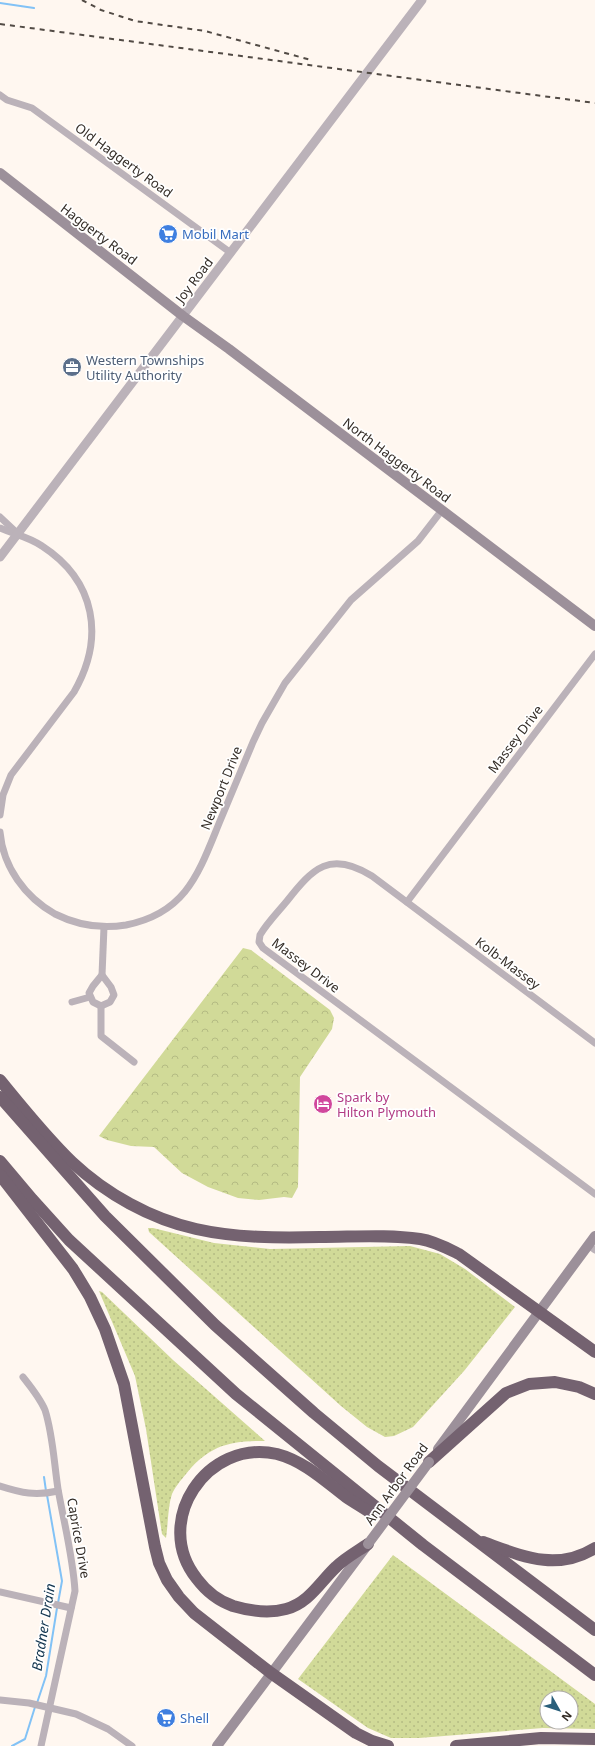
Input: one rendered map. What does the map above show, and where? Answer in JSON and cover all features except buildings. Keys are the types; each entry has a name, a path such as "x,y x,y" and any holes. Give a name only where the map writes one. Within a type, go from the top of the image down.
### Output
{"highway":[{"path":"0,1080 46,1135 72,1162 109,1191 160,1219 196,1229 224,1234 286,1238 381,1236 420,1239 442,1245 459,1254 595,1352"},
{"path":"0,1098 105,1216 215,1325 378,1466 595,1630"},
{"path":"0,1161 32,1199 70,1240 236,1394 423,1545 595,1675"},
{"path":"0,1175 73,1269 90,1297 105,1329 124,1384 155,1547 159,1563 167,1580 179,1597 194,1613 271,1673 356,1733 372,1741 388,1746"},
{"path":"428,1462 506,1393 529,1384 555,1382 579,1387 595,1394"},
{"path":"368,1544 337,1566 317,1589 305,1599 288,1609 266,1613 260,1610 240,1608 230,1605 216,1597 199,1582 186,1562 182,1548 181,1522 184,1506 190,1494 200,1480 214,1467 236,1456 249,1453 268,1453 278,1454 302,1463 348,1498 423,1545"},
{"path":"472,1538 531,1559 540,1560 577,1557 595,1548"},
{"path":"456,1746 547,1738 595,1739"}],"main road":[{"name":"Haggerty Road","path":"0,173 183,316"},
{"name":"North Haggerty Road","path":"183,316 229,349 595,626"},
{"name":"Ann Arbor Road","path":"217,1746 540,1312 592,1248 595,1236"}],"street":[{"name":"Joy Road","path":"0,557 422,0"},
{"name":"Old Haggerty Road","path":"0,95 7,100 32,108 231,252"},
{"name":"Newport Drive","path":"0,832 4,852 11,870 21,886 48,910 68,919 91,926 125,925 149,918 170,905 186,891 202,867 262,723 285,683 351,600 418,540 442,510"},
{"path":"0,517 18,534"},
{"path":"0,528 18,534 41,546 57,558 72,574 82,592 89,610 92,636 89,658 82,678 74,692 11,775 3,795 0,815"},
{"name":"Massey Drive","path":"595,654 407,902 362,870 346,864 328,865 316,870 305,878 261,933 259,942 263,948 595,1194"},
{"name":"Kolb-Massey","path":"407,902 595,1043"},
{"path":"101,1006 93,1002 90,997 90,990 102,975 104,926"},
{"path":"101,1006 110,1002 114,996 111,987 102,975"},
{"path":"72,1002 90,997"},
{"path":"101,1006 100,1036 134,1062"},
{"name":"Caprice Drive","path":"23,1377 36,1393 44,1408 48,1423 58,1491 74,1576 75,1591 48,1708 41,1746"},
{"path":"0,1486 30,1494 42,1494 58,1491"},
{"path":"0,1592 71,1608"},
{"path":"0,1700 29,1703 64,1711 88,1719 108,1729 132,1746"}],"green space":[{"path":"243,948 251,950 330,1010 334,1018 332,1029 300,1077 298,1187 292,1198 284,1197 259,1200 238,1198 208,1187 182,1173 154,1147 131,1146 107,1140 99,1136"},
{"path":"148,1228 214,1243 270,1249 410,1246 440,1254 465,1269 515,1307 464,1371 413,1427 394,1436 385,1437 367,1427 341,1406 149,1232"},
{"path":"99,1291 102,1292 173,1360 265,1441 241,1442 221,1447 211,1451 194,1465 178,1484 172,1494 166,1538 162,1534 146,1429 135,1376"},
{"path":"393,1555 576,1690 539,1690 539,1728 419,1738 391,1738 368,1728 298,1679"},
{"path":"579,1692 595,1704 595,1729 579,1729"}],"waterway":[{"path":"0,3 34,8"},
{"name":"Bradner Drain","path":"44,1477 46,1491"},
{"name":"Bradner Drain","path":"47,1495 62,1581 58,1603"},
{"name":"Bradner Drain","path":"37,1703 46,1676 57,1608"},
{"name":"Bradner Drain","path":"12,1746 25,1739 35,1707"}],"railway":[{"path":"82,0 101,10 135,21 205,31 311,60"},
{"path":"0,24 595,103"}],"place":[{"name":"Mobil Mart","path":"168,234"},
{"name":"Western Townships Utility Authority","path":"72,367"},
{"name":"Spark by Hilton Plymouth","path":"323,1104"},
{"name":"Shell","path":"166,1718"}]}
